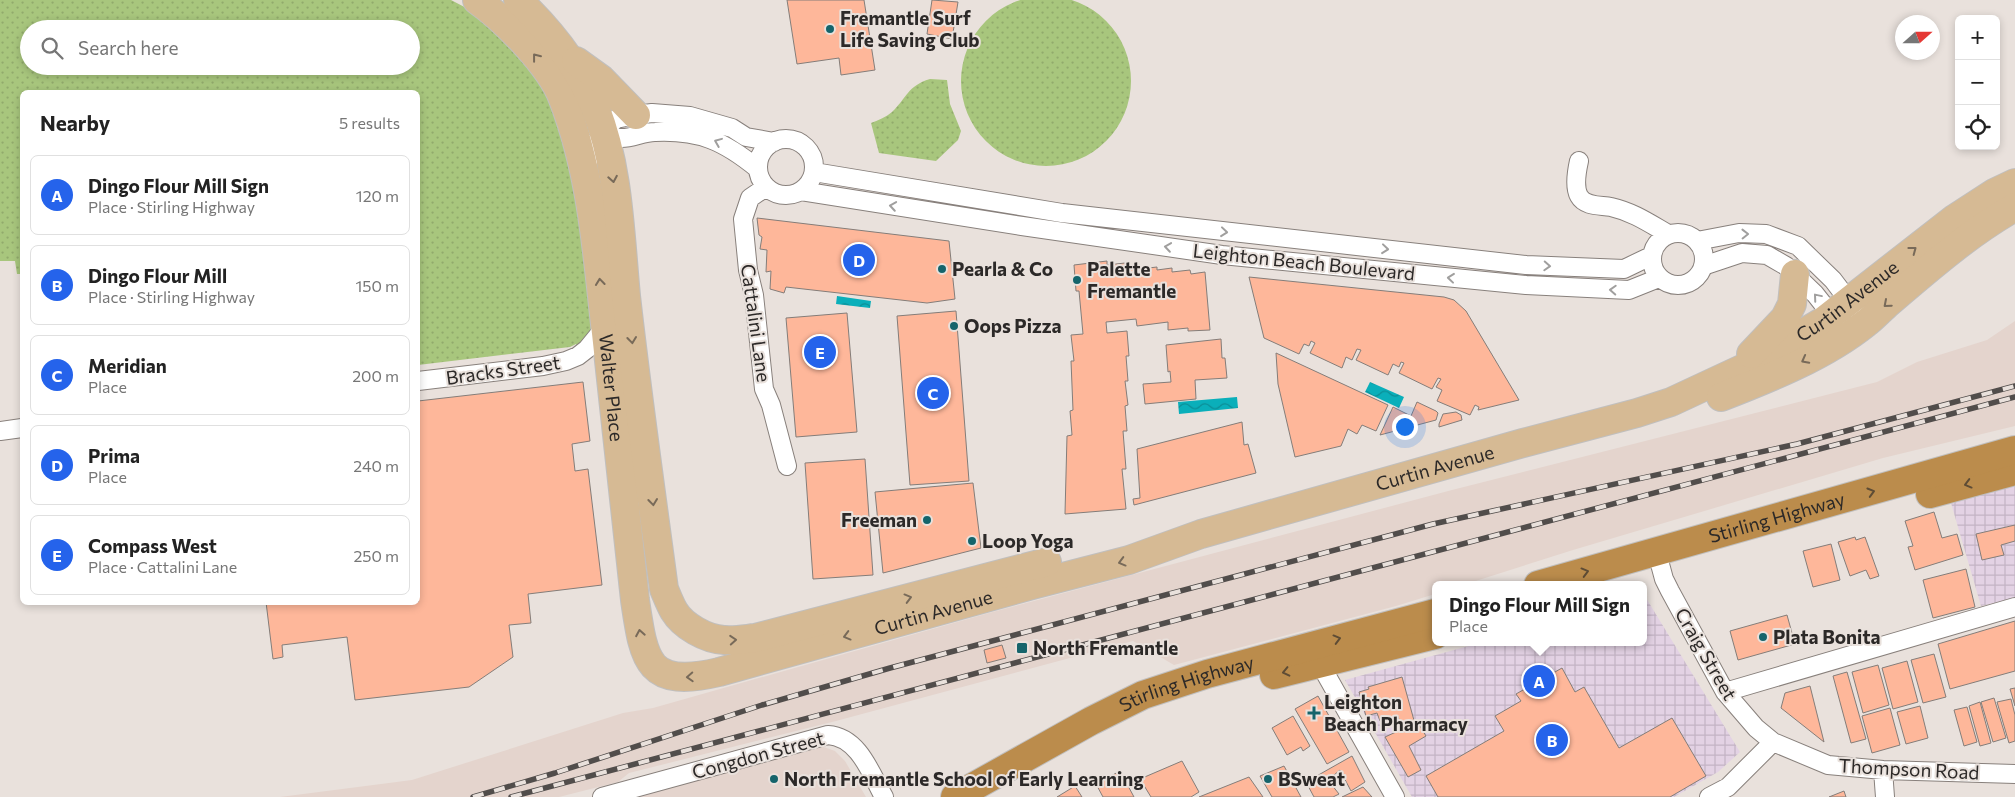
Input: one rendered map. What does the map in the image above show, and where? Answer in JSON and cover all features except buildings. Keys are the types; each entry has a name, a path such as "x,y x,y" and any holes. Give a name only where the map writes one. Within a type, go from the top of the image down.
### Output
{"highway":[{"name":"Stirling Highway","path":"1620,581 1660,562 2015,450"},
{"name":"Stirling Highway","path":"1559,581 1660,562 2015,471"},
{"name":"Stirling Highway","path":"991,797 1100,735 1154,710 1432,614"},
{"name":"Stirling Highway","path":"955,797 1090,721 1143,695 1207,674 1432,636"}],"main road":[{"name":"Walter Place","path":"477,0 508,26 527,46 546,71 563,98 582,154 596,238 634,600 640,639 652,664 664,674"},
{"path":"518,0 553,35 567,54 601,79 636,115"},
{"name":"Walter Place","path":"567,54 589,94 603,132 619,210 626,297 664,589 674,612 688,625"},
{"name":"Curtin Avenue","path":"1671,402 1708,402 1768,379 1834,344 1848,319 1954,219 1994,193 2015,183"},
{"name":"Curtin Avenue","path":"664,674 676,678 696,677 719,672 1129,560 1201,534 1523,443 1638,414 1671,402 1729,376 1822,322 1848,319 1946,254 1993,219 2015,206"},
{"path":"1729,376 1785,318 1792,304 1795,274"},
{"name":"Curtin Avenue","path":"688,625 714,639 755,638 1130,541 1201,534"}],"street":[{"path":"563,98 576,114 590,126 603,132 620,138 652,132 688,133 707,137 723,144 758,169"},
{"path":"585,171 593,146 603,132 616,120 652,113 690,116 732,128 746,137 774,142 788,139 802,144 809,150 814,164 814,172 809,184 800,192 784,195 774,193 766,187 761,179 758,169 760,158 765,149 774,142"},
{"path":"1578,161 1577,188 1580,197 1589,204 1611,207 1638,216 1668,234 1680,232 1691,236 1700,245 1704,256 1703,266 1696,278 1684,284 1671,284 1659,278 1652,266 1651,256"},
{"name":"Leighton Beach Boulevard","path":"814,172 1062,213 1526,265 1624,270 1651,256 1657,242 1668,234"},
{"name":"Cattalini Lane","path":"766,187 750,198 743,219 748,270 754,295 764,390 787,466"},
{"name":"Leighton Beach Boulevard","path":"800,192 1222,255 1526,285 1630,290 1659,278"},
{"path":"1697,241 1739,234 1766,234 1798,246 1833,280 1848,319"},
{"path":"1703,266 1742,253 1767,255 1786,266 1815,294 1848,319"},
{"name":"Bracks Street","path":"420,382 543,366 566,361 578,356 593,343 605,327"},
{"path":"0,431 20,428"},
{"name":"Craig Street","path":"1660,562 1680,611 1725,692 1756,728 1774,742"},
{"path":"1725,692 2015,607"},
{"path":"1315,655 1395,797"},
{"name":"Congdon Street","path":"602,797 828,736 844,738 851,744 862,758 884,797"},
{"path":"1709,797 1728,787 1774,742"},
{"name":"Thompson Road","path":"1774,742 1828,765 1883,770 2015,774"},
{"path":"1883,770 1885,797"}],"shaded area":[{"path":"2015,321 2015,426 1883,458 1573,550 1476,581 1432,581 1432,595 1396,606 1174,665 1133,641 836,721 629,773 618,782 559,797 280,797 412,780 623,713 653,708 989,613 1452,490 1877,382 1917,362 1987,340"},
{"path":"2015,485 2015,598 1981,606 1951,503"},
{"path":"1647,600 1740,752 1718,772 1674,797 1412,797 1345,680 1468,646 1647,646"},
{"name":"North Fremantle School of Early Learning","path":"821,746 835,751 845,761 866,797 624,797"}],"green space":[{"path":"1025,-1 1067,-1 1093,10 1117,34 1127,56 1131,81 1127,106 1121,121 1112,135 1100,147 1086,156 1063,164 1046,166 1021,162 1006,156 992,147 980,135 971,121 965,106 961,81 965,56 971,41 980,27 999,10"},
{"path":"0,0 451,0 476,13 521,56 551,100 572,154 594,319 590,333 578,348 576,344 570,347 420,365 420,90 20,90 20,274 17,274 15,261 0,261"},
{"path":"930,79 947,80 950,104 961,131 958,140 936,161 879,153 871,123 890,114 916,85"}],"water":[{"path":"837,296 871,301 870,308 836,304"},
{"path":"1370,382 1404,397 1399,408 1365,392"},
{"path":"1237,397 1238,408 1179,414 1178,402"}],"railway":[{"path":"473,797 555,773 762,705 890,668 1433,524 1797,444 2015,386"},
{"path":"511,797 2015,397"}],"place":[{"name":"Fremantle Surf Life Saving Club","path":"830,29"},
{"name":"Prima","path":"859,260"},
{"name":"Pearla & Co","path":"942,269"},
{"name":"Palette Fremantle","path":"1077,280"},
{"name":"Oops Pizza","path":"954,326"},
{"name":"Compass West","path":"820,352"},
{"name":"Meridian","path":"933,393"},
{"name":"Freeman","path":"927,520"},
{"name":"Loop Yoga","path":"972,541"},
{"name":"Plata Bonita","path":"1763,637"},
{"name":"North Fremantle","path":"1022,648"},
{"name":"Dingo Flour Mill Sign","path":"1539,681"},
{"name":"Leighton Beach Pharmacy","path":"1314,713"},
{"name":"Dingo Flour Mill","path":"1552,740"},
{"name":"North Fremantle School of Early Learning","path":"774,779"},
{"name":"BSweat","path":"1268,779"}]}
